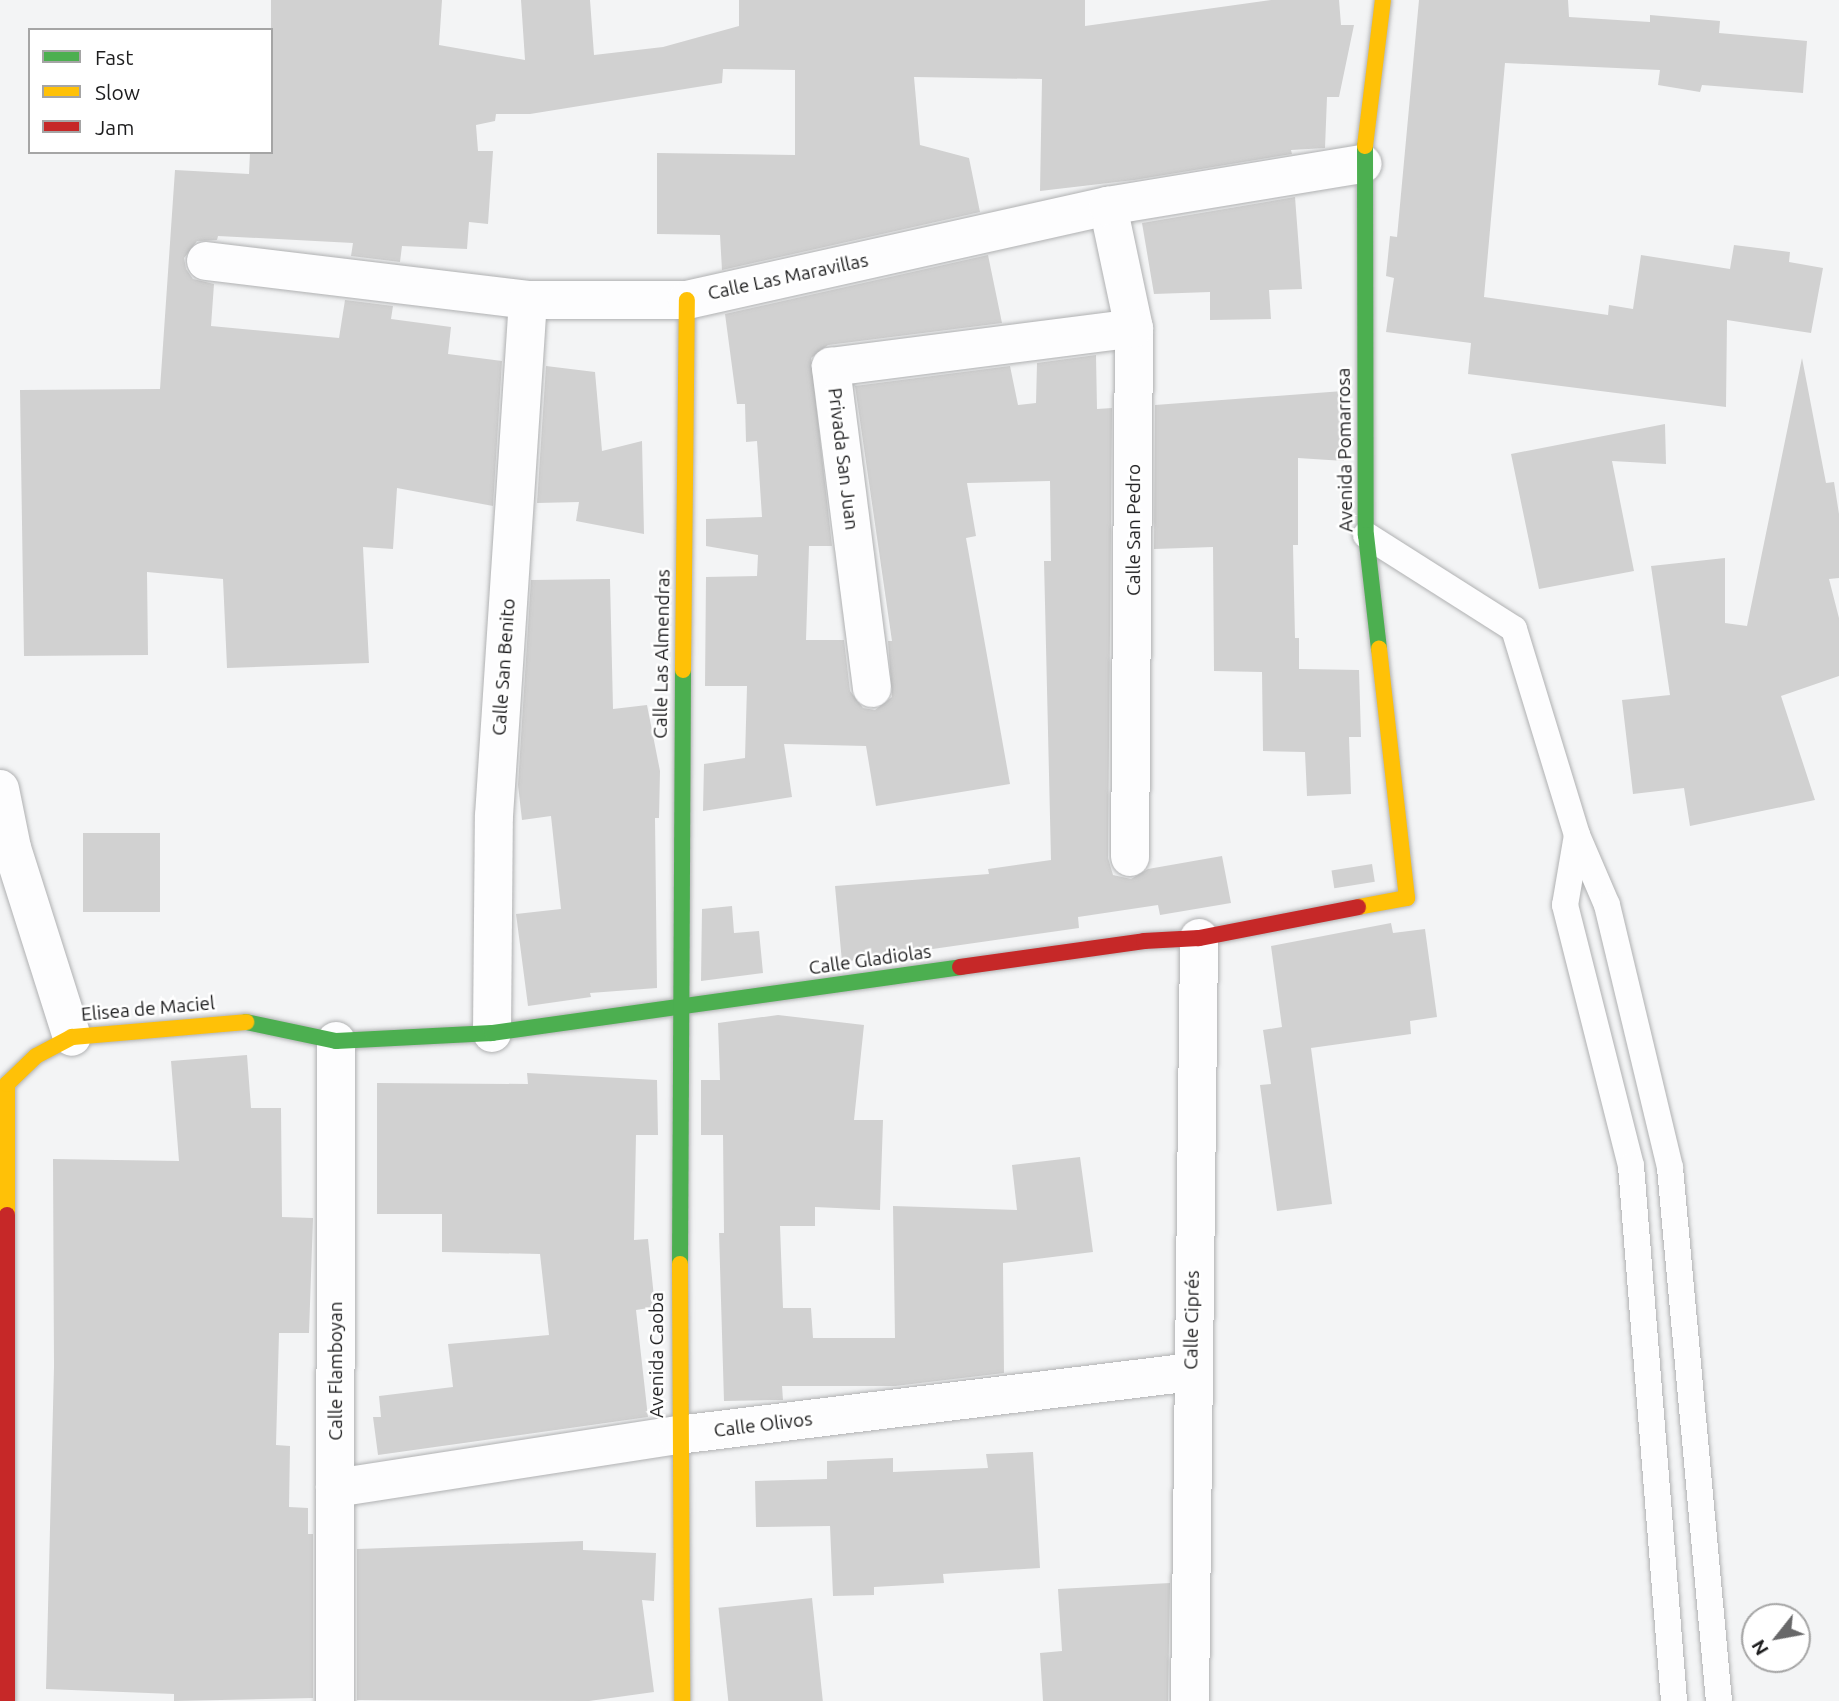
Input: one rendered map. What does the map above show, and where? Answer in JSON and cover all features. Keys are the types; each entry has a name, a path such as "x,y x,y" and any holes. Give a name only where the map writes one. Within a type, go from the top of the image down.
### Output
{"street":[{"name":"Avenida Pomarrosa","path":"1383,0 1363,164 1366,535 1407,898"},
{"name":"Calle Las Maravillas","path":"206,261 528,300 687,300 1108,206 1363,164"},
{"name":"Calle San Pedro","path":"1108,206 1134,328 1130,857"},
{"name":"Calle San Benito","path":"492,1034 494,816 528,300"},
{"name":"Calle Las Almendras","path":"679,1009 687,300"},
{"name":"Privada San Juan","path":"872,688 831,367 1134,328"},
{"path":"0,789 12,848 72,1037"},
{"name":"Calle Gladiolas","path":"336,1041 492,1034 1144,942 1199,938 1407,898"},
{"name":"Calle Ciprés","path":"1190,1701 1199,938"},
{"name":"Avenida Caoba","path":"679,1009 678,1435 682,1701"},
{"name":"Elisea de Maciel","path":"7,1701 4,1443 8,1084 36,1056 72,1037 244,1022 336,1041"},
{"name":"Calle Flamboyan","path":"335,1701 336,1041"},
{"name":"Calle Olivos","path":"335,1488 678,1435 1192,1372"}],"lane":[{"path":"1366,535 1514,629 1577,835 1607,905 1670,1168 1720,1701"},
{"path":"1577,835 1565,905 1631,1166 1674,1701"},
{"path":"1631,1166 1670,1168"}],"building":[{"path":"271,0 442,0 439,45 525,60 521,0 590,0 594,55 663,47 739,26 739,0 1085,0 1085,26 1271,0 1339,0 1341,25 1354,25 1339,97 1327,97 1325,148 1291,150 1292,154 1134,180 1040,191 1042,79 914,77 920,145 969,158 980,212 722,270 720,235 657,234 657,153 795,155 795,70 723,69 722,83 530,114 496,114 495,121 476,125 478,151 493,151 488,224 469,222 467,249 402,246 400,262 351,256 353,243 218,236 217,240 197,241 184,258 186,269 193,279 214,284 211,326 339,338 345,300 393,306 391,319 451,327 448,354 502,361 493,506 397,488 393,549 363,547 369,663 227,668 223,579 147,572 148,655 24,656 20,390 160,389 175,170 249,174 250,154 273,154"},
{"path":"1419,0 1568,0 1569,17 1650,22 1650,15 1720,21 1719,33 1807,41 1803,93 1702,85 1700,92 1658,85 1660,70 1505,63 1484,297 1608,315 1609,305 1633,309 1641,255 1730,269 1734,245 1790,252 1789,262 1823,268 1811,333 1727,320 1726,407 1468,374 1471,343 1386,332 1394,278 1386,276 1390,236 1397,237"},
{"path":"1295,197 1302,289 1269,290 1271,319 1210,320 1210,292 1154,294 1142,223"},
{"path":"988,255 1002,323 828,345 811,358 832,546 809,546 806,640 844,640 850,691 863,708 875,710 892,697 888,641 892,641 855,386 1010,366 1018,405 1036,403 1037,363 1096,355 1097,409 1112,408 1108,858 1113,875 1131,879 1148,869 1222,856 1231,903 1160,915 1158,905 1078,917 1079,928 842,962 835,886 989,874 988,869 1051,860 1044,561 1051,561 1050,481 967,483 976,536 966,538 1010,784 876,806 866,746 784,744 792,797 703,811 704,764 745,758 747,686 705,686 706,577 757,576 758,555 706,546 706,519 762,517 757,441 746,442 745,404 737,404 725,314"},
{"path":"1802,358 1826,483 1834,482 1839,514 1839,578 1829,579 1839,618 1839,676 1781,696 1815,800 1690,826 1684,788 1633,794 1622,700 1670,695 1651,566 1725,558 1725,623 1747,626"},
{"path":"546,366 595,372 602,451 642,441 644,534 576,521 579,502 537,503"},
{"path":"1343,391 1344,461 1298,458 1298,545 1293,545 1295,638 1299,638 1299,669 1359,670 1361,737 1349,737 1351,794 1307,796 1305,752 1263,751 1262,672 1214,671 1213,547 1154,549 1155,405"},
{"path":"1665,424 1666,464 1612,461 1634,571 1539,589 1511,454"},
{"path":"610,579 613,709 647,705 660,771 659,818 655,818 657,988 590,993 591,997 528,1006 516,914 561,909 551,816 522,820 518,785 531,580"},
{"path":"83,833 160,833 160,912 83,912"},
{"path":"1372,864 1375,882 1334,888 1332,870"},
{"path":"732,906 734,933 759,931 763,973 701,981 702,909"},
{"path":"1391,923 1393,933 1425,929 1437,1017 1410,1021 1411,1034 1311,1048 1332,1204 1277,1211 1260,1085 1271,1084 1263,1030 1282,1027 1271,946"},
{"path":"778,1015 864,1025 854,1120 883,1120 880,1210 815,1207 815,1226 780,1226 783,1308 811,1308 813,1338 895,1338 893,1206 1017,1210 1012,1165 1080,1157 1093,1252 1003,1263 1004,1373 895,1386 782,1386 783,1400 724,1401 719,1233 724,1233 723,1135 701,1135 701,1080 720,1080 718,1023"},
{"path":"247,1055 251,1108 281,1108 282,1217 313,1218 309,1333 279,1333 276,1445 290,1446 289,1507 308,1508 308,1534 313,1534 313,1698 174,1701 174,1694 46,1689 54,1367 53,1159 179,1161 171,1061"},
{"path":"527,1073 657,1080 658,1135 636,1135 634,1240 648,1239 655,1307 636,1310 648,1417 378,1455 373,1417 381,1417 379,1396 453,1387 448,1344 549,1335 540,1254 442,1252 442,1214 377,1214 377,1083 528,1084"},
{"path":"1033,1452 1040,1568 943,1574 944,1583 874,1587 874,1595 833,1596 830,1526 756,1527 755,1481 827,1479 827,1461 893,1458 893,1472 988,1468 986,1454"},
{"path":"583,1541 583,1550 656,1553 654,1601 642,1600 654,1692 589,1701 357,1700 357,1549"},
{"path":"1170,1583 1168,1701 1043,1701 1040,1653 1062,1651 1058,1589"},
{"path":"812,1598 823,1701 728,1701 719,1608"}],"traffic: fast":[{"path":"1365,146 1366,535 1379,649"},
{"path":"680,1264 683,670"},
{"path":"246,1022 336,1041 492,1033 960,967"}],"traffic: slow":[{"path":"1365,146 1383,0"},
{"path":"683,670 687,300"},
{"path":"1358,907 1407,898 1379,649"},
{"path":"7,1215 7,1084 36,1056 72,1037 246,1022"},
{"path":"680,1264 682,1701"}],"traffic: jam":[{"path":"960,967 1144,941 1199,938 1358,907"},
{"path":"7,1215 7,1701"}]}
